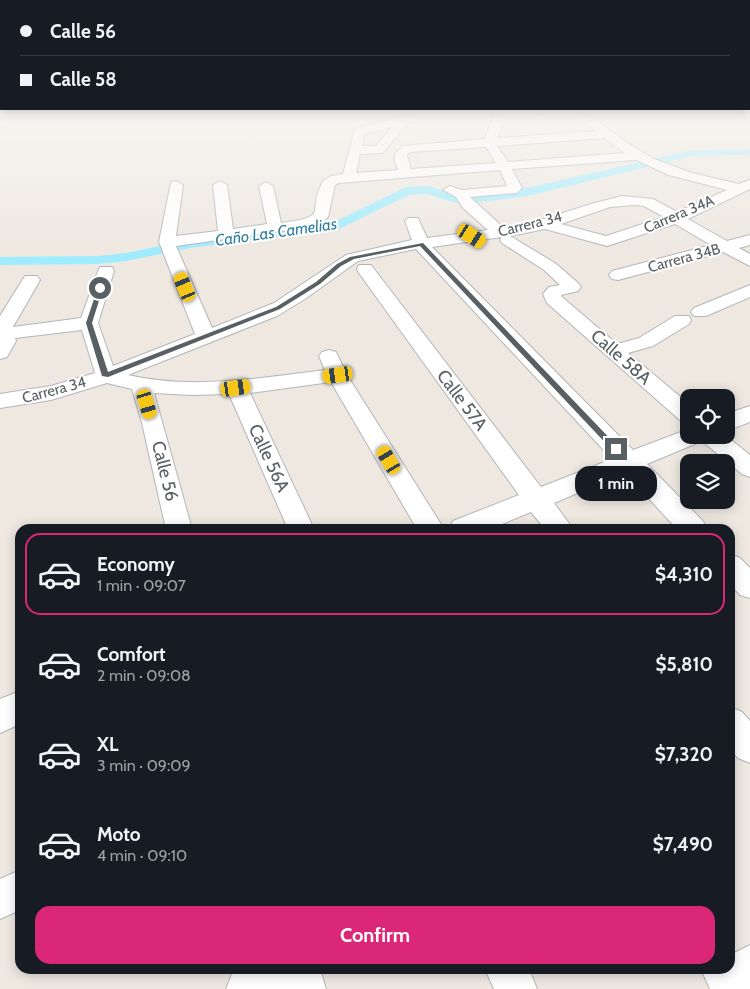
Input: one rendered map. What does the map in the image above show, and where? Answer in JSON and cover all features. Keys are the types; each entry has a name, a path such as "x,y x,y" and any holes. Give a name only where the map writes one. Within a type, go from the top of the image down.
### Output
{"street":[{"path":"349,177 354,158"},
{"path":"401,158 406,172"},
{"path":"464,198 512,190 515,186 499,158"},
{"path":"169,247 226,234 313,223 321,217 332,180 406,172 609,158"},
{"path":"643,158 671,170 744,186"},
{"path":"436,170 444,186 464,198 504,236"},
{"path":"220,184 226,234"},
{"path":"176,185 169,247 206,336"},
{"path":"266,186 274,228"},
{"name":"Carrera 34A","path":"545,224 607,241 677,218 744,186"},
{"name":"Carrera 34","path":"0,401 47,394 106,376 278,308 318,283 339,265 352,258 472,236 504,236 605,204 643,201 677,218"},
{"path":"677,218 750,261"},
{"path":"413,221 421,244 689,524"},
{"path":"472,236 494,250"},
{"name":"Calle 58A","path":"504,236 549,265 572,287 555,291 552,294 553,299 680,408"},
{"name":"Carrera 34B","path":"618,275 750,240"},
{"name":"Calle 57A","path":"365,269 556,524"},
{"path":"106,271 89,323 106,376 141,385 236,388 333,366 428,524"},
{"path":"0,353 6,341 3,334 3,326 31,280"},
{"path":"700,312 750,290"},
{"path":"614,351 646,342 682,320"},
{"path":"3,334 89,323"},
{"name":"Calle 56","path":"141,385 153,423 178,524"},
{"name":"Calle 56A","path":"236,388 299,524"},
{"path":"735,419 750,414"},
{"path":"474,524 680,441"},
{"path":"721,444 750,468"},
{"path":"0,716 15,709"},
{"path":"735,730 750,746"},
{"path":"0,899 15,892"},
{"path":"742,989 750,966"},
{"path":"248,989 274,974"},
{"path":"300,974 305,989"},
{"path":"508,974 516,989"},
{"path":"725,974 735,989"}],"waterway":[{"name":"Caño Las Camelias","path":"0,261 99,260 126,257 190,244 339,225 406,191 428,190 457,199 489,197 527,192 669,158"}],"route":[{"path":"100,288 89,323 106,376 278,308 318,283 339,265 352,258 421,244 616,449"}]}
